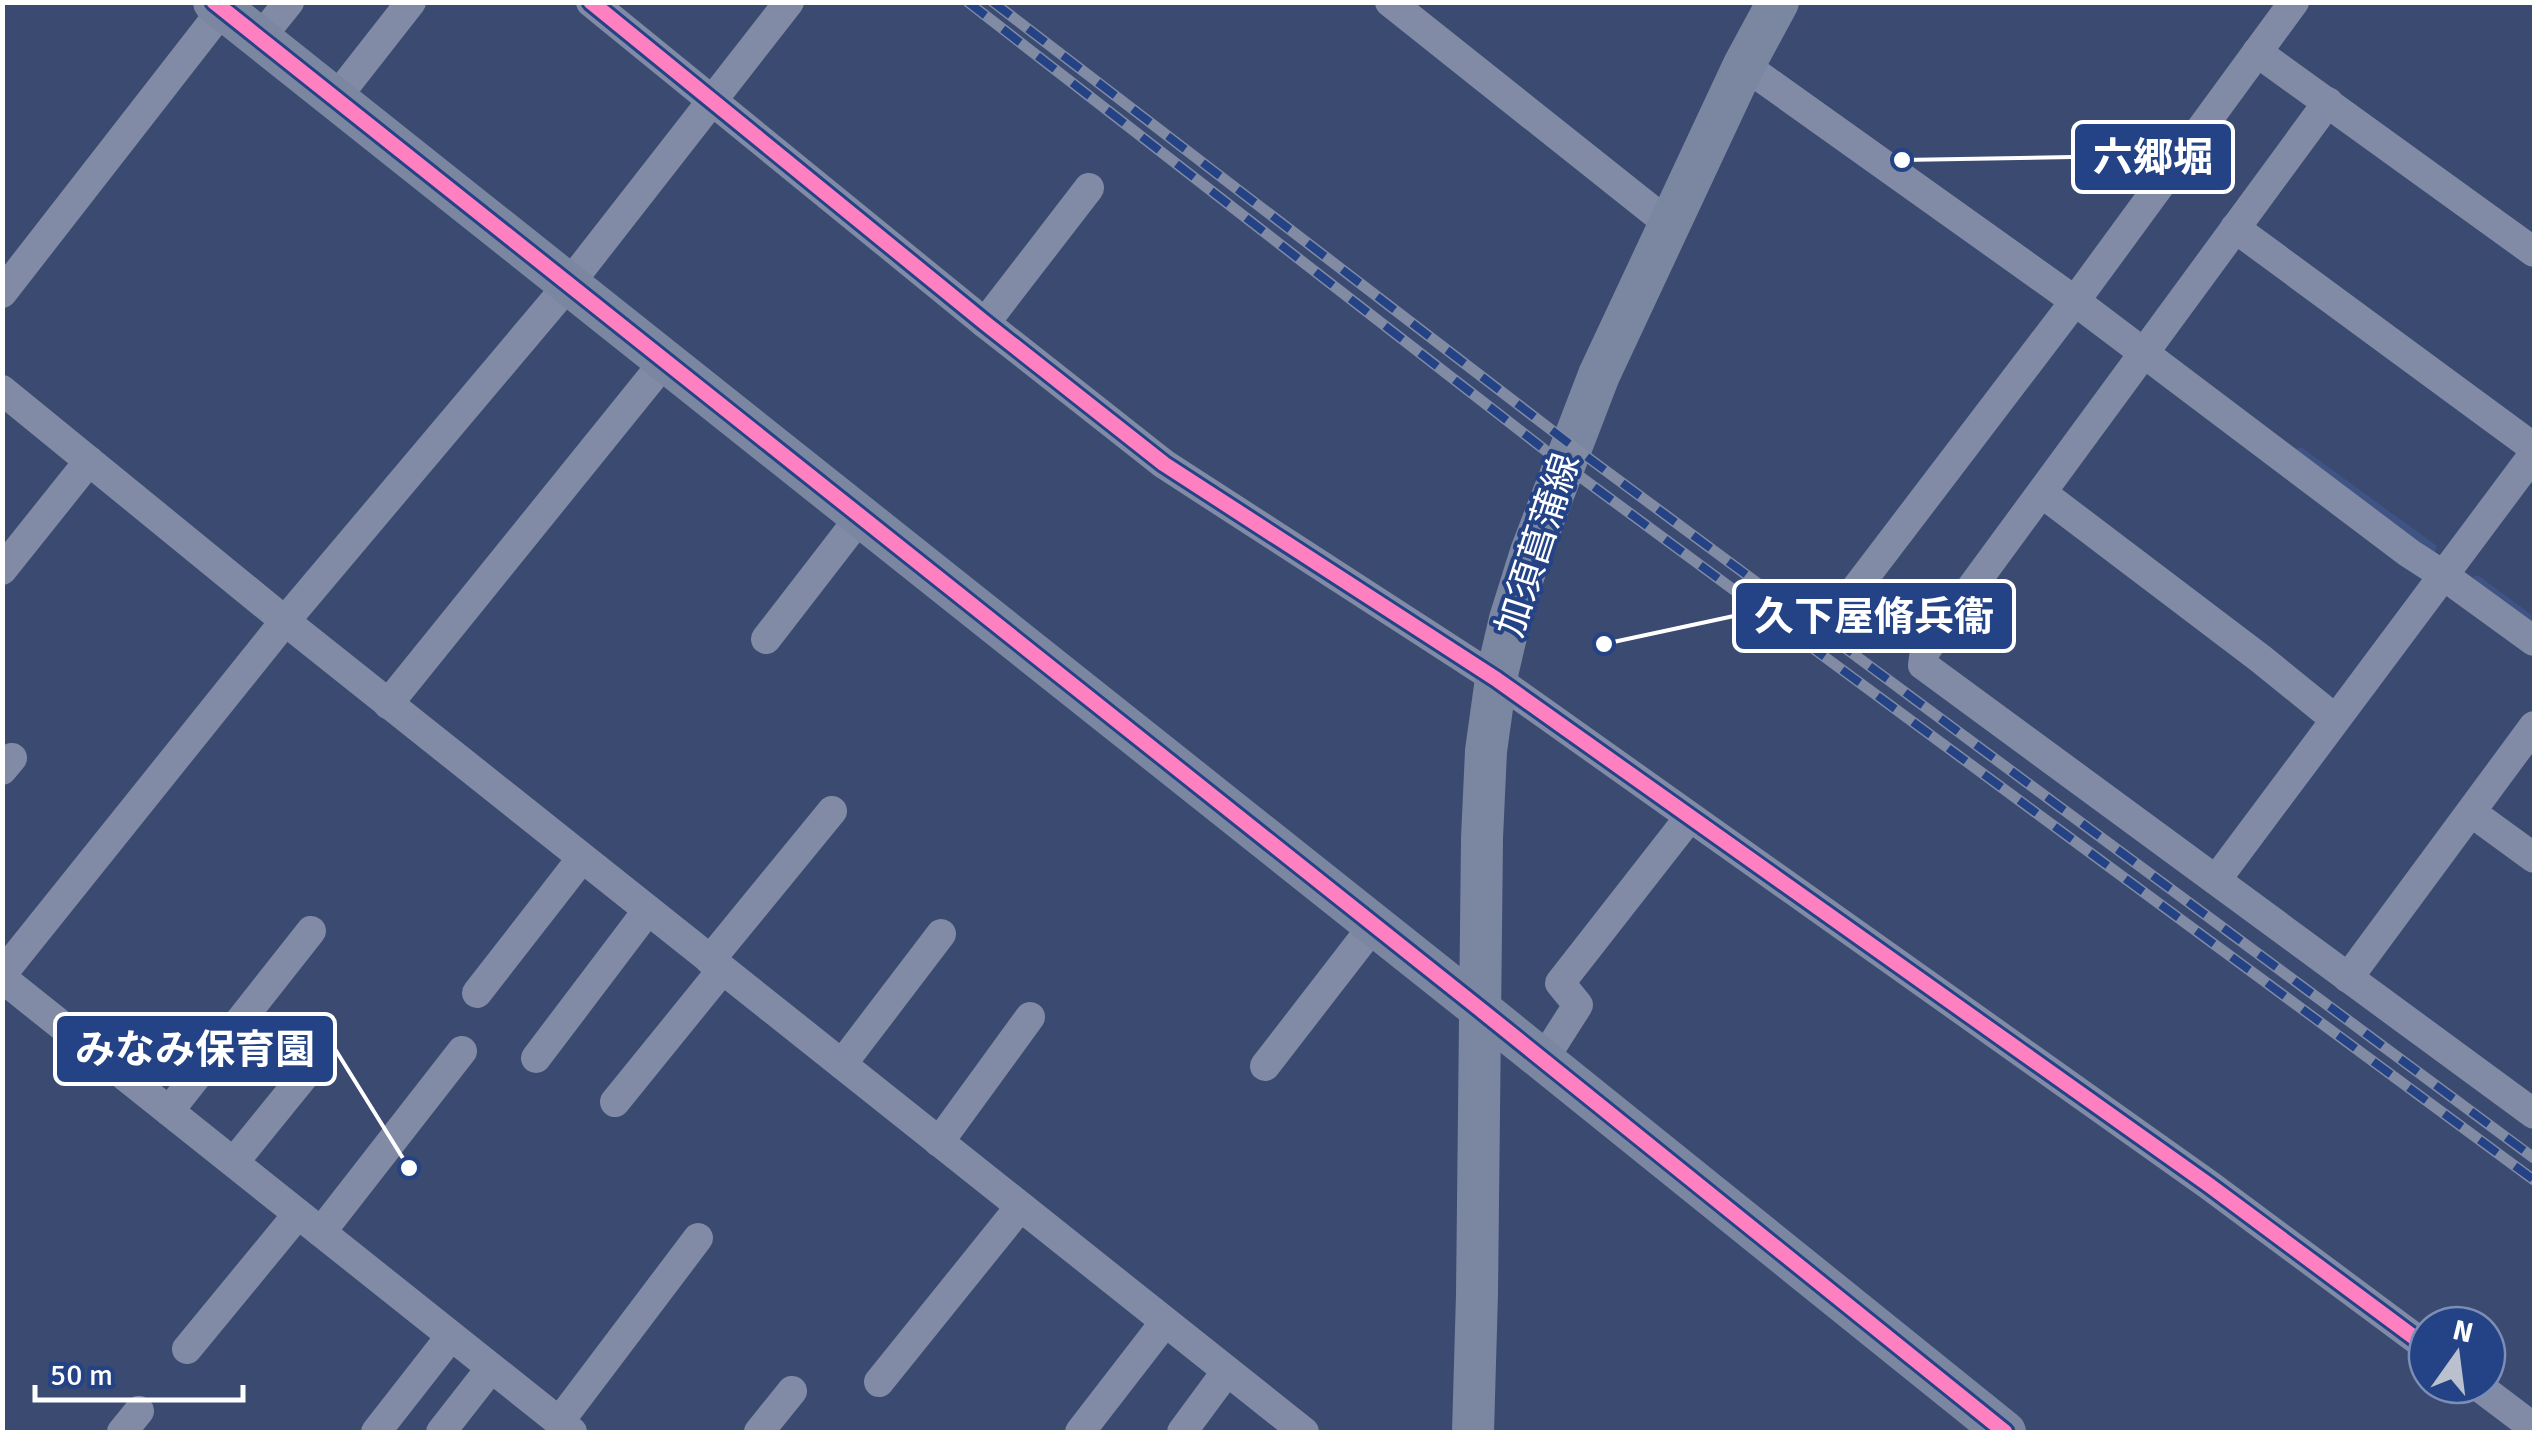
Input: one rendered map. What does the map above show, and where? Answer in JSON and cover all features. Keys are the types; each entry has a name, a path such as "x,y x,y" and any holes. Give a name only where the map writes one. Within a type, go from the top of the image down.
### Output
{"street":[{"path":"260,38 289,2"},
{"path":"335,99 410,2"},
{"path":"590,2 1164,464 1496,679 2210,1185 2407,1332"},
{"path":"698,1238 566,1427 2,976 285,621 569,284 789,2"},
{"path":"1390,2 1669,224"},
{"name":"加須菖蒲線","path":"1472,1432 1483,821 1486,751 1496,679 1531,552 1599,375 1744,65 1778,2"},
{"path":"1845,604 2294,2"},
{"path":"2,293 219,6 2005,1432"},
{"path":"2257,52 2534,252"},
{"path":"1744,65 2074,301 2409,553 2534,641"},
{"path":"2328,102 1925,651 1923,665 2534,1114"},
{"path":"985,322 1089,188"},
{"path":"2216,880 2534,451 2235,228"},
{"path":"388,704 665,360"},
{"path":"2,390 1294,1429"},
{"path":"2,570 89,461"},
{"path":"2042,493 2335,719"},
{"path":"766,639 861,516"},
{"path":"2348,978 2534,726"},
{"path":"615,1102 832,811"},
{"path":"2470,812 2534,858"},
{"path":"1543,1060 1578,1004 1560,983 1690,818"},
{"path":"477,993 582,858"},
{"path":"536,1058 648,910"},
{"path":"1265,1066 1374,925"},
{"path":"169,1110 311,931"},
{"path":"842,1064 941,934"},
{"path":"939,1142 1030,1017"},
{"path":"187,1349 310,1223 462,1051"},
{"path":"234,1162 320,1056"},
{"path":"879,1382 1020,1207"},
{"path":"1080,1432 1165,1322"},
{"path":"376,1432 451,1336"},
{"path":"441,1432 491,1368"},
{"path":"1182,1432 1227,1372"},
{"path":"760,1432 792,1391"},
{"path":"2504,1405 2534,1428"}],"waterway":[{"path":"2300,452 2432,548"},
{"path":"2477,580 2534,622"}],"railway":[{"path":"968,2 1563,464 2534,1180"},
{"path":"993,2 1571,445 2534,1158"}],"cycle path":[{"path":"214,2 2005,1432"},
{"path":"591,2 1164,464 1496,679 2209,1185 2407,1332"}],"place":[{"name":"六郷堀","path":"1902,160"},
{"name":"久下屋脩兵衞","path":"1604,644"},
{"name":"みなみ保育園","path":"409,1168"}]}
